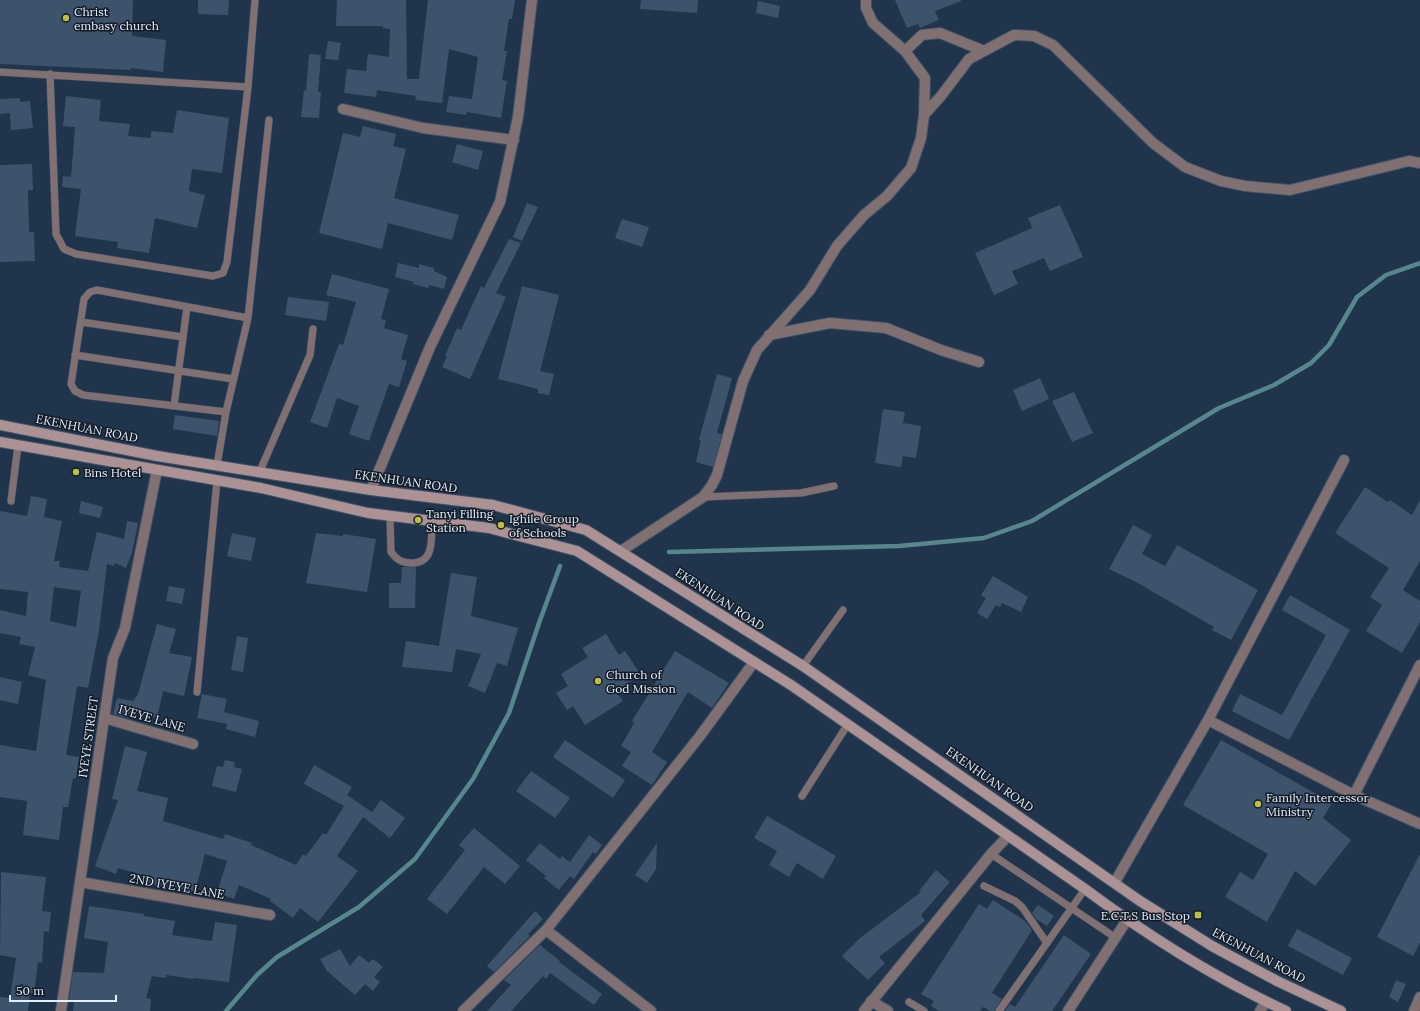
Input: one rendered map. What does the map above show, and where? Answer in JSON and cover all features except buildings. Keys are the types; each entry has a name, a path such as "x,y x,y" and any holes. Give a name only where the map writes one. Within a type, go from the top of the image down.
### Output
{"main road":[{"name":"EKENHUAN ROAD","path":"0,425 157,456 260,471 371,490 493,505 586,530 803,666 1115,882 1140,901 1212,946 1277,981 1340,1011"},
{"path":"0,442 261,488 368,513 489,528 577,552 754,662 848,724 1085,889 1127,920 1200,966 1266,1002 1286,1011"}],"street":[{"path":"371,490 430,347 500,202 518,117 532,0"},
{"path":"621,551 703,497 717,475 743,381 757,350 810,290 837,246 864,215 887,196 911,168 920,138 924,115 925,78 905,51 873,23 866,8 866,0"},
{"path":"905,51 922,35 940,33 984,51"},
{"path":"924,115 941,96 969,59 1014,35 1034,36 1053,45 1153,143 1185,166 1221,182 1290,190 1409,161 1420,163"},
{"path":"343,109 423,128 514,140"},
{"path":"769,335 830,323 886,328 941,350 979,362"},
{"path":"1115,882 1208,720 1344,460"},
{"name":"IYEYE STREET","path":"61,1011 112,658 125,628 157,470"},
{"path":"463,1011 546,930 700,736 754,662"},
{"path":"1354,795 1420,665"},
{"name":"IYEYE LANE","path":"104,718 193,744"},
{"path":"1208,720 1354,795 1420,824"},
{"path":"864,1011 991,854 1008,836"},
{"name":"2ND IYEYE LANE","path":"80,882 270,915"},
{"path":"1068,1011 1127,920"},
{"path":"546,930 651,1011"},
{"path":"1414,1011 1420,997"},
{"path":"871,1001 888,1011"},
{"path":"1260,1011 1266,1002"}],"lane":[{"path":"50,74 56,234 64,249 76,254 213,276 223,273 227,262 248,87 255,0"},
{"path":"0,72 248,87"},
{"path":"217,465 226,412 248,318 269,120"},
{"path":"226,412 84,395 75,391 71,384 84,299 90,292 97,290 248,318"},
{"path":"174,406 187,307"},
{"path":"81,322 183,337"},
{"path":"260,471 310,355 313,330"},
{"path":"76,355 178,372 233,379"},
{"path":"11,501 18,445"},
{"path":"196,692 217,481"},
{"path":"703,497 801,493 834,486"},
{"path":"390,516 390,552 402,562 420,563 427,558 430,550 432,521"},
{"path":"803,666 843,610"},
{"path":"802,796 848,724"},
{"path":"991,854 1116,938"},
{"path":"984,886 1015,901 1022,907 1047,944"},
{"path":"999,1011 1085,889"},
{"path":"909,1002 924,1011"}],"waterway":[{"path":"669,552 899,546 984,538 1032,521 1219,408 1274,385 1311,363 1329,345 1357,297 1386,275 1420,263"},
{"path":"226,1011 257,975 277,957 359,907 415,859 473,779 509,713 560,566"}],"place":[{"name":"Christ embasy church","path":"66,18"},
{"name":"Bins Hotel","path":"76,472"},
{"name":"Tanyi Filling Station","path":"418,520"},
{"name":"Ighile Group of Schools","path":"501,525"},
{"name":"Church of God Mission","path":"598,681"},
{"name":"Family Intercessor Ministry","path":"1258,804"},
{"name":"E.C.T.S Bus Stop","path":"1198,915"}]}
